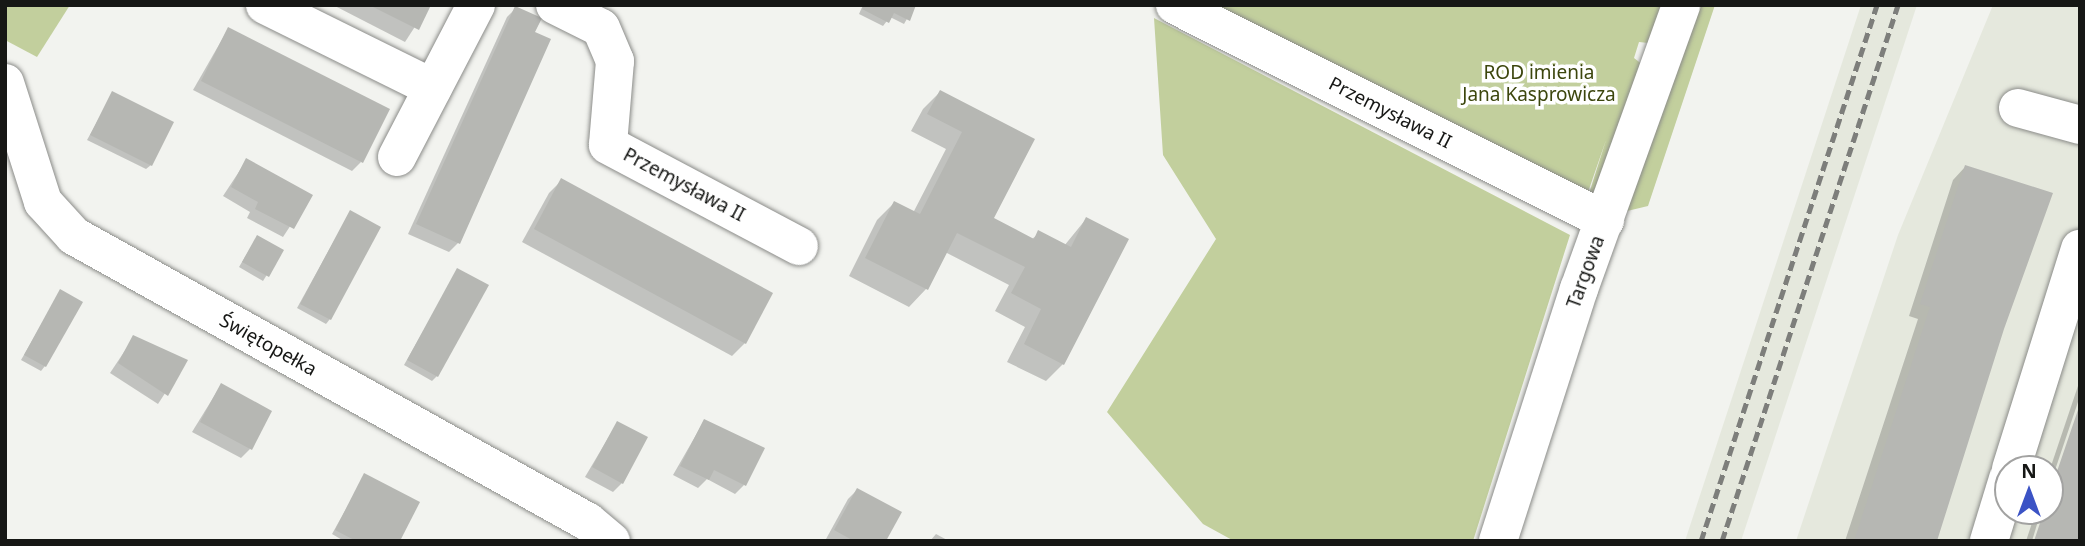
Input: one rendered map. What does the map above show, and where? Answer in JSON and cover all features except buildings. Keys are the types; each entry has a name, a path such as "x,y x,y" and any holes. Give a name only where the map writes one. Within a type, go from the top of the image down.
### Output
{"street":[{"path":"265,5 433,89"},
{"path":"397,157 477,5"},
{"name":"Przemysława II","path":"555,5 601,29 615,61 608,145 799,246"},
{"name":"Przemysława II","path":"1175,5 1605,219"},
{"name":"Targowa","path":"1498,541 1605,219 1681,5"},
{"name":"Świętopełka","path":"5,83 43,202 74,236 588,523 611,541"},
{"path":"2018,108 2080,125"},
{"path":"2015,455 2080,249"}],"shaded area":[{"path":"1861,5 1917,5 1741,541 1685,541"},
{"path":"1993,5 2080,5 2080,541 1796,541 1898,235"}],"green space":[{"path":"5,5 70,5 37,57 5,40"},
{"name":"ROD imienia Jana Kasprowicza","path":"1212,5 1666,5 1648,43 1639,42 1634,58 1643,65 1603,198 1587,200 1606,140 1586,198"},
{"path":"1696,5 1715,5 1648,206 1623,212"},
{"path":"1154,18 1570,235 1473,541 1234,541 1203,524 1107,412 1216,239 1163,155"}],"railway":[{"path":"1701,541 1877,5"},
{"path":"1722,541 1898,5"}]}
